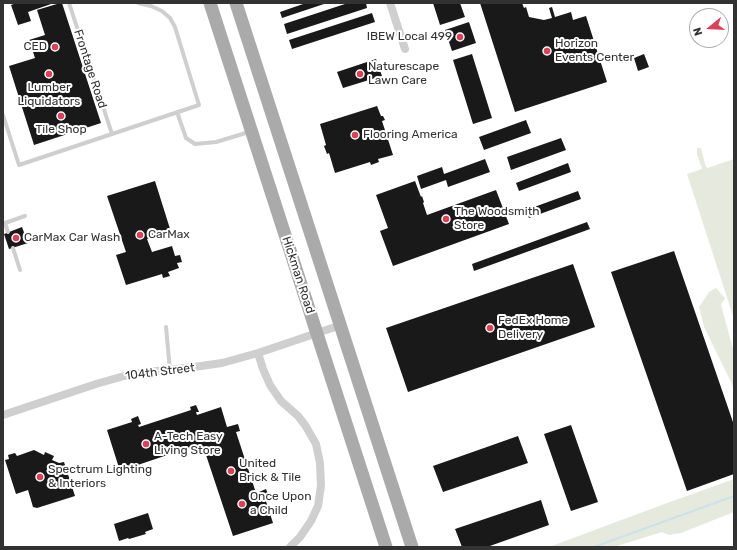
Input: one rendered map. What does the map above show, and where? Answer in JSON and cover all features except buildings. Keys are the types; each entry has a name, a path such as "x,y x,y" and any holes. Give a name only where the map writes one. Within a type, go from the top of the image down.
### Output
{"main road":[{"name":"Hickman Road","path":"210,3 386,547"},
{"name":"Hickman Road","path":"236,3 412,547"}],"street":[{"path":"390,3 405,49"},
{"name":"104th Street","path":"3,415 124,376 222,363 258,353 341,325"},
{"path":"258,353 270,385 282,401 298,416 316,444 320,462 321,486 318,506 311,521 300,537 290,547"}],"lane":[{"name":"Frontage Road","path":"69,3 112,134"},
{"path":"3,115 19,166 199,105 175,27 170,18 162,11 151,6 138,3"},
{"path":"177,112 186,138 191,143 216,142 252,132"},
{"path":"8,232 5,223 25,216"},
{"path":"13,248 20,270"},
{"path":"166,327 170,370"}],"shaded area":[{"path":"697,148 701,148 707,168 734,159 734,319 687,174 702,169 697,154"},
{"path":"716,288 725,298 721,305 734,352 734,394 732,384 704,327 699,307 709,292"},
{"path":"734,479 734,512 681,533 669,535 662,532 614,547 549,547 667,503"}],"waterway":[{"path":"594,547 734,496"}],"place":[{"name":"IBEW Local 499","path":"460,37"},
{"name":"CED","path":"55,47"},
{"name":"Horizon Events Center","path":"547,51"},
{"name":"Lumber Liquidators","path":"49,74"},
{"name":"Naturescape Lawn Care","path":"360,74"},
{"name":"Tile Shop","path":"61,116"},
{"name":"Flooring America","path":"355,135"},
{"name":"The Woodsmith Store","path":"446,219"},
{"name":"CarMax","path":"140,235"},
{"name":"CarMax Car Wash","path":"16,238"},
{"name":"FedEx Home Delivery","path":"490,328"},
{"name":"A-Tech Easy Living Store","path":"146,444"},
{"name":"United Brick & Tile","path":"231,471"},
{"name":"Spectrum Lighting & Interiors","path":"40,477"},
{"name":"Once Upon a Child","path":"242,504"}]}
